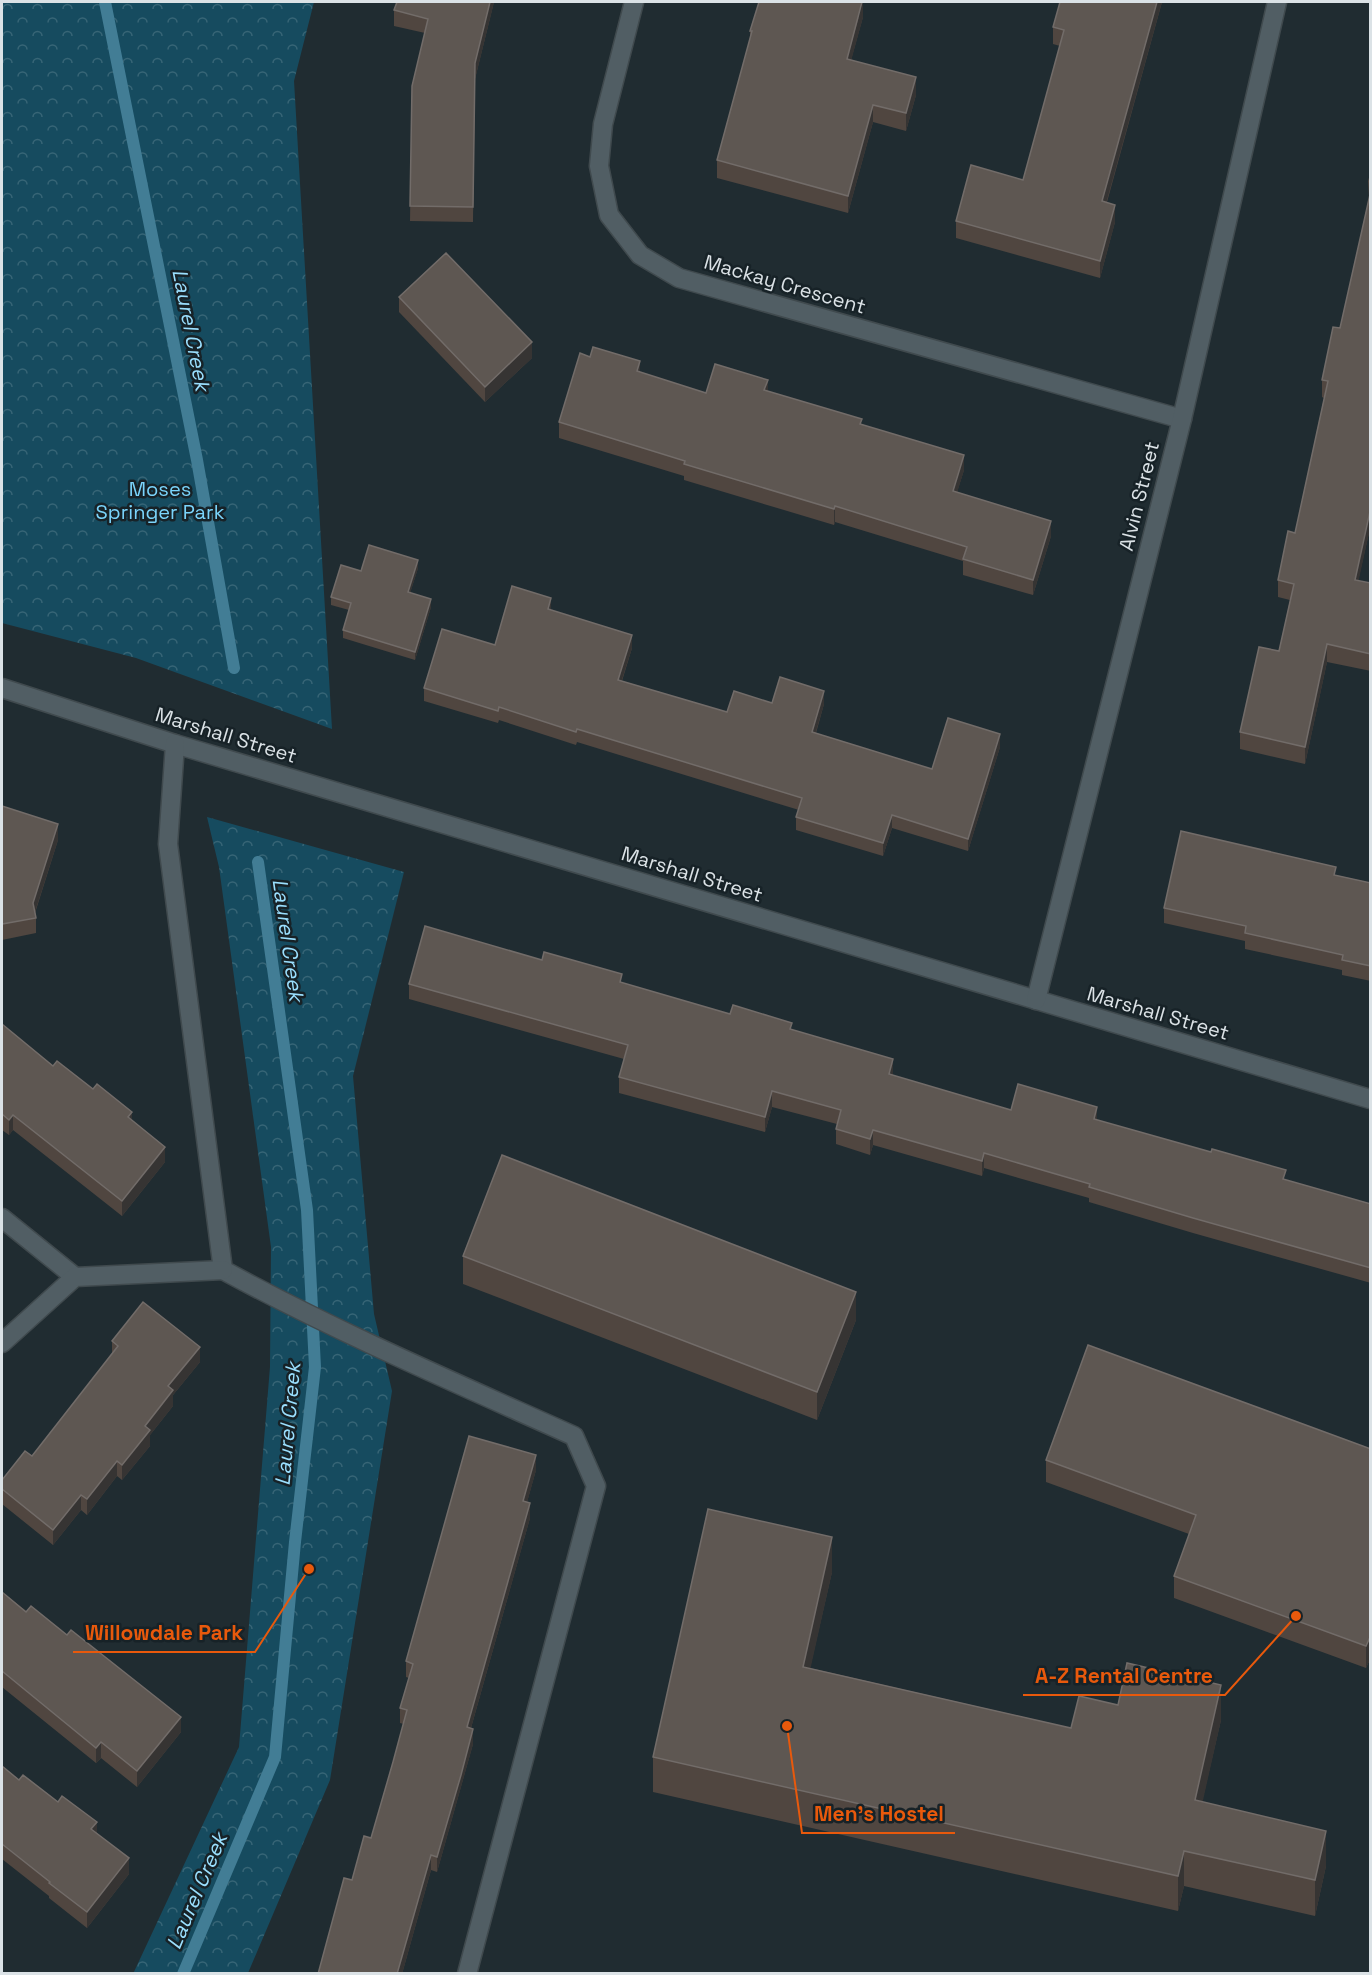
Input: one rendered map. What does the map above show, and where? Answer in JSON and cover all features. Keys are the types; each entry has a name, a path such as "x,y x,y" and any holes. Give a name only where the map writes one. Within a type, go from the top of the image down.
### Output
{"street":[{"name":"Mackay Crescent","path":"634,2 603,124 599,166 609,215 640,255 679,278 1182,419"},
{"name":"Alvin Street","path":"1036,1000 1182,419 1277,2"},
{"name":"Marshall Street","path":"2,688 175,744 1371,1099"},
{"path":"175,744 168,844 223,1270"},
{"path":"2,1218 75,1277"},
{"path":"2,1343 75,1277 223,1270 276,1299 574,1436 596,1486 467,1974"}],"green space":[{"name":"Moses Springer Park","path":"2,2 314,2 294,81 332,729 136,658 2,623"},
{"path":"207,817 404,872 353,1076 374,1314 392,1391 330,1780 248,1973 133,1974 239,1747 270,1367 271,1247 219,867"}],"building":[{"path":"397,2 490,2 475,63 473,207 410,206 412,86 428,19 394,10"},
{"path":"759,2 862,2 847,59 916,77 906,113 873,105 848,196 717,160"},
{"path":"1060,2 1157,2 1102,201 1115,205 1100,261 956,221 971,165 1023,180 1064,30 1053,27"},
{"path":"1371,190 1371,507 1355,580 1371,583 1371,654 1327,644 1305,747 1240,732 1259,647 1279,651 1294,584 1278,580 1288,531 1295,533 1328,381 1322,380 1333,327 1340,328"},
{"path":"446,253 532,342 485,387 399,297"},
{"path":"593,347 640,361 637,371 706,393 715,364 768,380 764,390 862,419 860,424 964,455 953,491 1051,521 1033,580 963,559 967,547 835,506 834,509 684,464 685,461 559,422 580,353 590,357"},
{"path":"369,545 418,560 408,592 431,599 415,652 343,630 351,603 331,597 341,565 361,571"},
{"path":"512,586 551,598 548,609 632,635 618,680 727,712 734,691 772,703 780,677 824,691 812,732 932,769 948,718 1000,734 968,839 892,815 883,843 796,817 802,798 577,729 576,732 499,707 498,711 424,688 442,629 495,645"},
{"path":"2,806 58,824 33,903 36,918 2,924"},
{"path":"1181,831 1336,867 1334,875 1371,883 1371,966 1342,960 1343,955 1245,933 1246,926 1164,908"},
{"path":"425,926 542,960 544,952 622,974 620,982 730,1014 733,1005 792,1023 790,1029 893,1059 889,1074 1011,1110 1018,1084 1097,1107 1094,1119 1211,1152 1212,1149 1286,1170 1283,1179 1371,1204 1371,1268 1193,1218 1089,1187 1090,1184 984,1153 982,1161 873,1130 870,1139 836,1129 841,1110 772,1091 765,1117 619,1077 628,1045 409,984"},
{"path":"2,1024 53,1066 57,1061 93,1089 97,1084 132,1112 128,1117 165,1147 122,1201 13,1115 9,1120 2,1114"},
{"path":"502,1155 856,1292 817,1392 463,1256"},
{"path":"143,1302 200,1347 168,1386 173,1390 145,1426 150,1430 122,1465 117,1461 87,1499 81,1495 53,1530 2,1489 2,1480 25,1451 32,1456 118,1346 112,1341"},
{"path":"1088,1345 1371,1449 1371,1635 1366,1646 1174,1576 1196,1515 1046,1460"},
{"path":"469,1436 536,1455 523,1501 530,1503 467,1727 473,1729 461,1775 437,1857 431,1855 397,1974 318,1974 344,1878 352,1880 364,1836 371,1838 393,1762 407,1710 400,1708 413,1664 406,1661"},
{"path":"708,1509 832,1537 803,1667 1071,1728 1079,1696 1118,1705 1127,1663 1221,1685 1195,1800 1326,1831 1315,1880 1184,1851 1178,1876 653,1757"},
{"path":"2,1592 26,1612 31,1606 67,1635 71,1630 181,1717 137,1771 101,1742 96,1748 2,1671"},
{"path":"2,1766 19,1780 23,1775 58,1802 62,1796 97,1822 91,1829 129,1858 87,1912 2,1844"}],"waterway":[{"name":"Laurel Creek","path":"105,2 197,460 234,668"},
{"name":"Laurel Creek","path":"183,1974 275,1757 295,1542 315,1367 307,1210 258,862"}],"place":[{"name":"Willowdale Park","path":"309,1569"},
{"name":"A-Z Rental Centre","path":"1296,1616"},
{"name":"Men's Hostel","path":"787,1726"}]}
